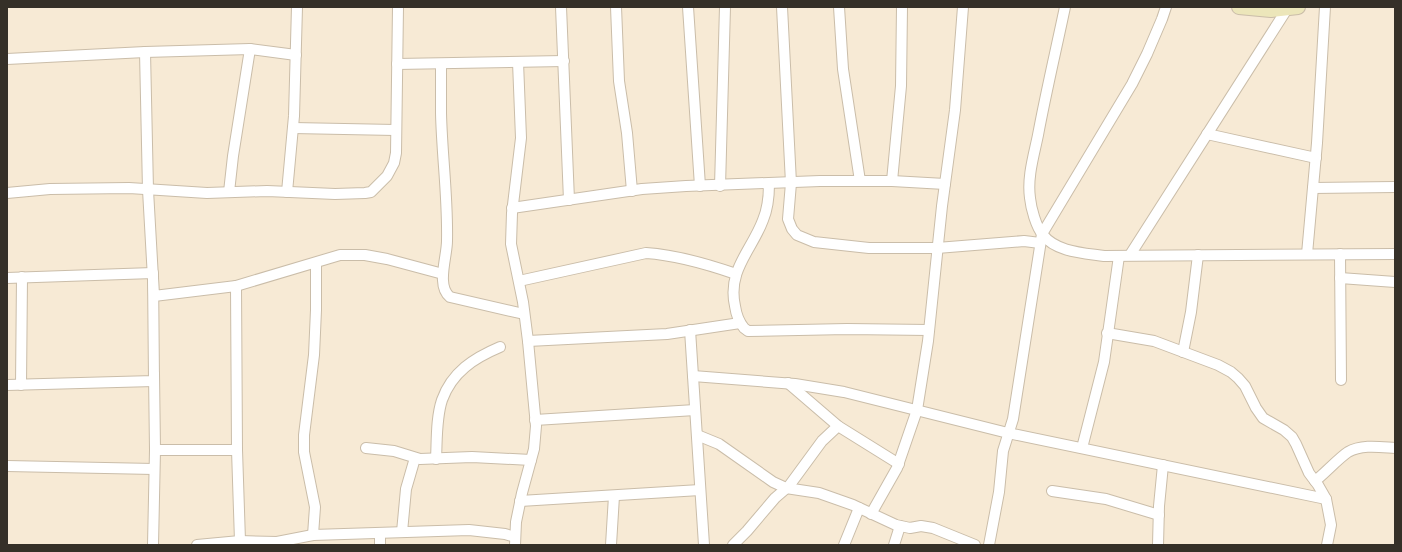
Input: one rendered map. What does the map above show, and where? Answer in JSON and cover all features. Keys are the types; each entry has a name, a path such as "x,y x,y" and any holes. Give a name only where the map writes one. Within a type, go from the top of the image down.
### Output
{"street":[{"path":"287,192 293,128 296,56 296,7"},
{"path":"7,193 50,190 130,188 207,193 266,191 335,194 371,192 382,182 391,170 396,153 395,130 398,7"},
{"path":"561,7 569,200"},
{"path":"616,7 619,81 627,133 632,191"},
{"path":"688,7 700,186"},
{"path":"720,186 725,7"},
{"path":"782,7 791,183 788,219 792,229 798,236 814,242 869,248 937,248 1024,241 1041,238 1071,251 1119,256 1395,254"},
{"path":"839,7 843,69 860,181"},
{"path":"892,181 901,86 902,7"},
{"path":"871,514 899,464 917,410 929,330 937,248 955,110 963,7"},
{"path":"1041,238 1031,208 1029,197 1030,178 1065,7"},
{"path":"989,545 999,492 1003,451 1014,411 1041,238 1132,84 1147,54 1166,7"},
{"path":"1239,7 1253,9 1292,8"},
{"path":"1307,254 1316,158 1325,7"},
{"path":"1130,256 1206,134 1292,8"},
{"path":"7,59 145,52 250,49 296,56"},
{"path":"229,192 233,156 250,49"},
{"path":"145,52 148,190 154,296 154,382"},
{"path":"397,64 564,61"},
{"path":"515,541 516,522 520,501 534,449 536,420 528,341 519,281 511,244 512,208 520,138 518,62"},
{"path":"441,64 441,113 447,225 447,244 443,286 446,293 450,297 524,314"},
{"path":"293,128 395,130"},
{"path":"1206,134 1316,158"},
{"path":"512,208 632,191 700,186 860,181 945,184"},
{"path":"769,184 768,202 763,221 744,255 736,274 733,290 733,298 740,323 744,328 748,331 847,329 929,330"},
{"path":"1313,188 1395,187"},
{"path":"519,281 646,253 708,264 736,274"},
{"path":"1340,254 1341,380"},
{"path":"154,296 236,286 340,255 365,255 410,264 443,274"},
{"path":"1183,352 1191,312 1198,255"},
{"path":"1082,448 1104,362 1119,256"},
{"path":"313,535 314,507 304,452 304,435 314,355 316,263"},
{"path":"7,278 153,273"},
{"path":"153,273 155,450 154,545"},
{"path":"21,385 22,277"},
{"path":"1340,278 1395,282"},
{"path":"236,286 237,450 240,542"},
{"path":"528,341 668,334 740,323"},
{"path":"690,330 704,545"},
{"path":"1107,333 1154,341 1218,365 1231,372 1238,378 1245,386 1263,418 1284,430 1292,437 1309,473 1326,499 1331,525 1327,545"},
{"path":"436,459 438,423 442,401 449,386 467,365 482,355 500,347"},
{"path":"693,376 788,383 844,392 1008,433 1326,499"},
{"path":"7,385 154,382"},
{"path":"788,383 838,426 899,464"},
{"path":"536,420 695,410"},
{"path":"733,545 763,510 796,477 822,441 838,426"},
{"path":"697,435 719,444 773,482 786,488 820,493 900,526 910,528 921,526 932,528 975,545"},
{"path":"1315,481 1348,452 1359,448 1394,446"},
{"path":"366,448 394,450 415,458 531,460"},
{"path":"155,450 237,450"},
{"path":"402,532 406,489 415,458"},
{"path":"1158,545 1163,465"},
{"path":"7,466 154,469"},
{"path":"520,501 700,490"},
{"path":"1052,491 1106,500 1159,515"},
{"path":"611,545 614,496"},
{"path":"844,545 859,508"},
{"path":"894,545 900,526"},
{"path":"197,545 240,542 277,543 313,535 469,530 505,534 515,541"},
{"path":"380,533 380,545"}]}
